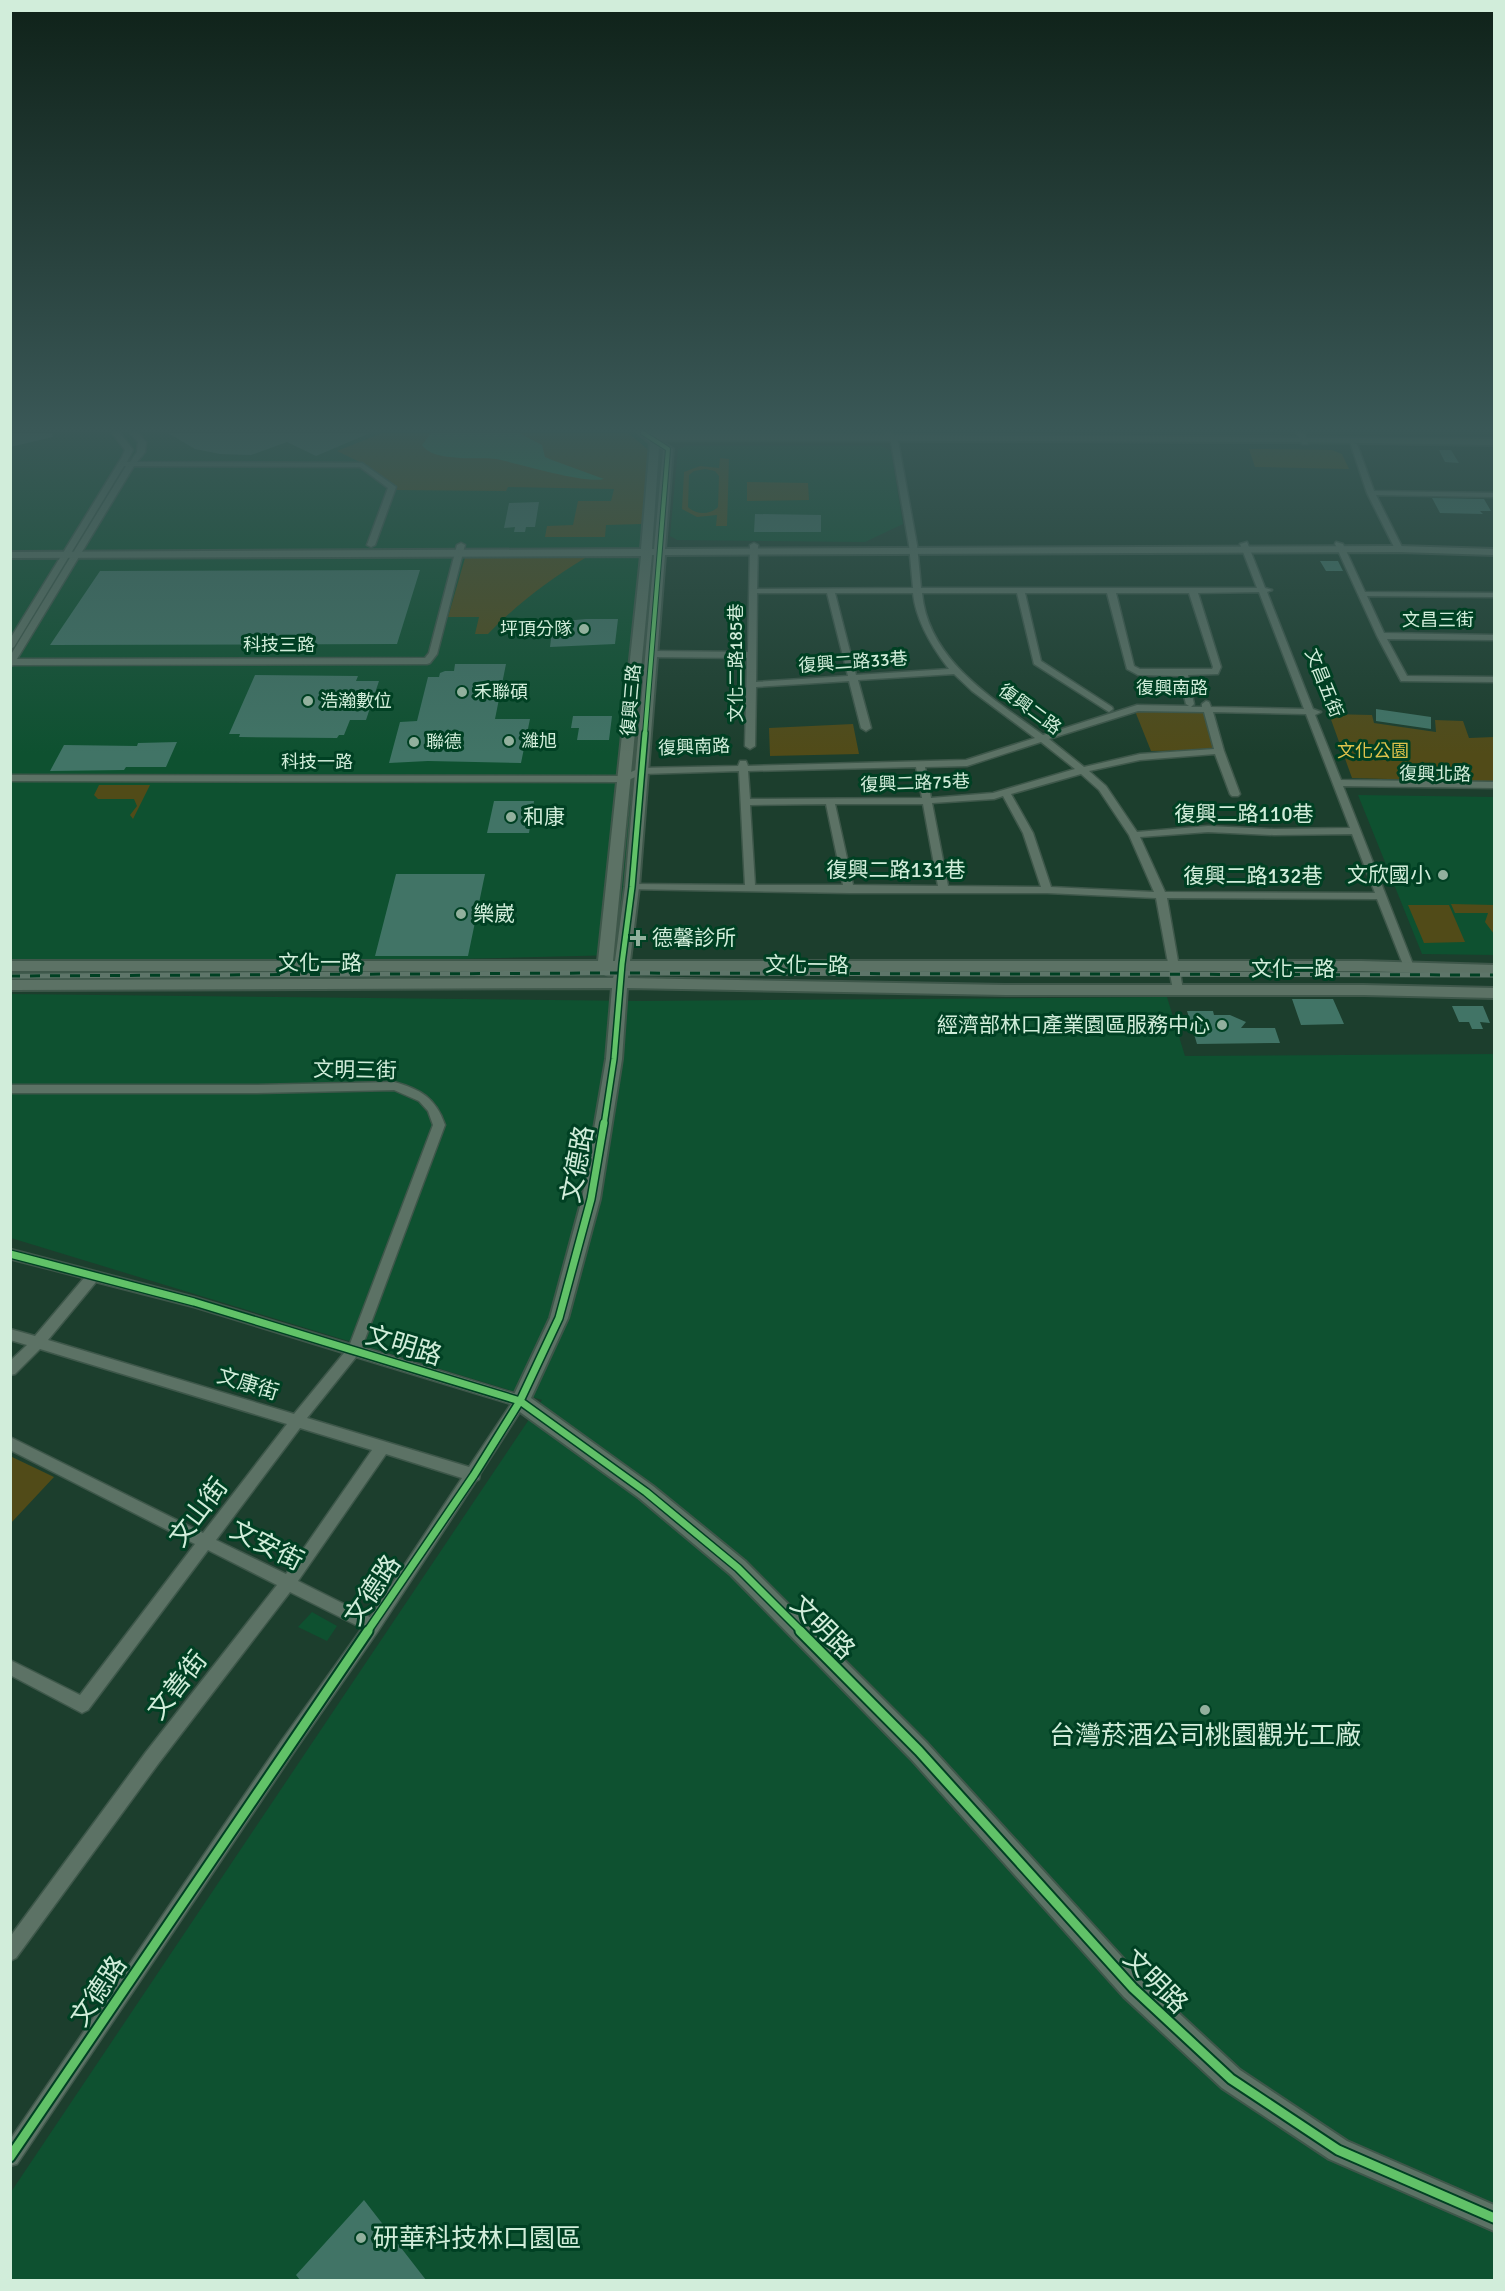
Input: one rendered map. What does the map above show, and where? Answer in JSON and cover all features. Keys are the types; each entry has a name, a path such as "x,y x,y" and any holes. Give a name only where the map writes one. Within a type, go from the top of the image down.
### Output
{"street":[{"path":"11,663 80,540"},
{"path":"10,647 82,540"},
{"path":"371,545 373,540"},
{"name":"復興三路","path":"620,983 632,887 650,654 653,540"},
{"name":"復興二路","path":"911,540 917,590 927,627 933,640 956,671 975,689 1083,770 1103,788 1134,835 1161,894 1178,990"},
{"path":"1394,540 1398,547"},
{"path":"10,555 75,550 371,545 460,549"},
{"path":"10,546 75,550 1494,547"},
{"name":"文昌五街","path":"1249,547 1314,709 1355,831 1409,967"},
{"path":"1341,547 1381,636 1404,679 1494,680"},
{"path":"1398,547 1494,552"},
{"name":"復興三路","path":"605,964 632,703 653,548"},
{"name":"文化二路185巷","path":"750,746 754,548"},
{"name":"科技三路","path":"11,663 427,660 433,654 460,549"},
{"path":"753,591 1265,590"},
{"path":"830,591 866,728"},
{"path":"1021,591 1037,662 1108,709"},
{"path":"1111,591 1130,667 1138,672 1215,672 1217,667 1193,591"},
{"path":"1362,594 1492,595"},
{"name":"文昌三街","path":"1381,636 1494,637"},
{"path":"650,654 753,655"},
{"name":"復興二路33巷","path":"753,685 956,671"},
{"path":"1183,673 1190,704"},
{"path":"632,703 646,703"},
{"name":"復興南路","path":"624,779 640,768 967,764 1108,709 1132,703 1190,704 1207,707"},
{"path":"1207,707 1219,751 1235,794"},
{"name":"復興南路","path":"1039,736 1137,708 1314,709"},
{"name":"復興南路","path":"743,766 962,758 1010,746"},
{"name":"復興二路75巷","path":"745,802 927,801 1006,793 1083,770 1140,757 1219,751"},
{"path":"920,765 944,890"},
{"path":"743,766 750,889"},
{"name":"科技一路","path":"10,778 624,779"},
{"name":"復興北路","path":"1341,785 1491,788"},
{"path":"1006,793 1028,833 1047,890"},
{"path":"830,803 849,890"},
{"name":"復興二路110巷","path":"1134,835 1208,829 1274,832 1355,831"},
{"name":"復興二路131巷","path":"632,887 1047,890 1161,894"},
{"name":"復興二路132巷","path":"1161,894 1381,896"},
{"path":"605,964 620,983"},
{"name":"文化一路","path":"10,966 622,964 1409,967 1494,970"},
{"name":"文化一路","path":"10,985 620,983 1005,990 1494,993"},
{"name":"文德路","path":"10,2157 274,1766 373,1626 474,1475 520,1401 559,1318 591,1199 614,1059 620,983"},
{"name":"文明三街","path":"10,1089 257,1089 394,1086 414,1092 428,1101 436,1112 439,1125 354,1350"},
{"name":"文明路","path":"10,1254 194,1302 520,1401 646,1492 738,1568 919,1751 1133,1988 1231,2079 1338,2150 1494,2218"},
{"path":"10,1370 38,1342 93,1276"},
{"name":"文康街","path":"10,1334 474,1475"},
{"name":"文山街","path":"10,1667 82,1705 297,1421 354,1350"},
{"name":"文安街","path":"10,1443 373,1626"},
{"name":"文善街","path":"10,1952 152,1758 288,1582 382,1448"}],"shaded area":[{"path":"11,540 659,540 650,654 618,955 11,970"},
{"path":"677,540 869,540 865,542"},
{"name":"文欣國小","path":"1358,795 1494,797 1494,955 1422,954"},
{"path":"11,994 640,1001 1167,997 1185,1056 1494,1054 1494,2280 11,2280 11,2192 542,1400 11,1238"},
{"path":"312,1612 337,1626 327,1641 298,1627"}],"green space":[{"path":"465,558 585,558 534,593 488,634 475,634 479,617 448,617"},
{"path":"1135,711 1205,713 1215,750 1151,751"},
{"name":"文化公園","path":"1329,714 1372,715 1374,723 1436,732 1435,720 1463,721 1469,738 1494,737 1494,782 1352,778"},
{"path":"853,724 859,754 770,756 769,728"},
{"path":"99,785 150,785 133,819 130,815 137,806 134,799 98,799 94,795"},
{"path":"1451,904 1494,905 1494,934 1485,922 1488,913 1455,913"},
{"path":"1408,905 1449,905 1465,942 1424,943"},
{"path":"10,1456 54,1477 11,1523 10,1523"}],"building":[{"path":"1320,561 1338,561 1343,571 1326,571"},
{"path":"420,570 397,644 50,645 100,571"},
{"name":"坪頂分隊","path":"618,619 615,644 550,647 553,622"},
{"path":"455,664 506,664 495,719 530,719 521,763 428,761 389,763 400,722 417,721 428,677 439,677 440,673 445,671 454,671"},
{"name":"浩瀚數位","path":"255,675 358,676 356,681 379,681 366,720 350,720 344,735 339,735 337,738 239,737 240,734 229,734"},
{"path":"1376,709 1431,717 1431,729 1376,721"},
{"path":"573,716 612,716 609,740 577,740 579,728 571,728"},
{"path":"177,742 166,767 50,771 64,745 137,746 138,743"},
{"name":"和康","path":"494,801 534,801 529,833 487,833"},
{"name":"樂崴","path":"396,874 485,874 468,956 375,956"},
{"path":"1292,999 1333,999 1344,1024 1301,1025"},
{"path":"1452,1006 1483,1006 1490,1023 1480,1022 1483,1029 1472,1029 1469,1022 1459,1022"},
{"name":"經濟部林口產業園區服務中心","path":"1187,1011 1213,1011 1214,1015 1230,1015 1246,1022 1241,1028 1275,1028 1280,1043 1197,1044"},
{"name":"研華科技林口園區","path":"364,2200 426,2280 300,2280 296,2275"}],"railway":[{"path":"10,976 598,973 1494,975"}],"cycle path":[{"path":"10,2157 474,1475 520,1401 559,1318 591,1199 614,1059 622,964 632,887 661,540"},
{"path":"10,1254 194,1302 520,1401 646,1492 738,1568 919,1751 1133,1988 1231,2079 1338,2150 1494,2218"}],"place":[{"name":"坪頂分隊","path":"584,629"},
{"name":"禾聯碩","path":"462,692"},
{"name":"浩瀚數位","path":"308,701"},
{"name":"濰旭","path":"509,741"},
{"name":"聯德","path":"414,742"},
{"name":"和康","path":"511,817"},
{"name":"文欣國小","path":"1443,875"},
{"name":"樂崴","path":"461,914"},
{"name":"德馨診所","path":"638,938"},
{"name":"經濟部林口產業園區服務中心","path":"1222,1025"},
{"name":"台灣菸酒公司桃園觀光工廠","path":"1205,1710"},
{"name":"研華科技林口園區","path":"361,2238"}]}
